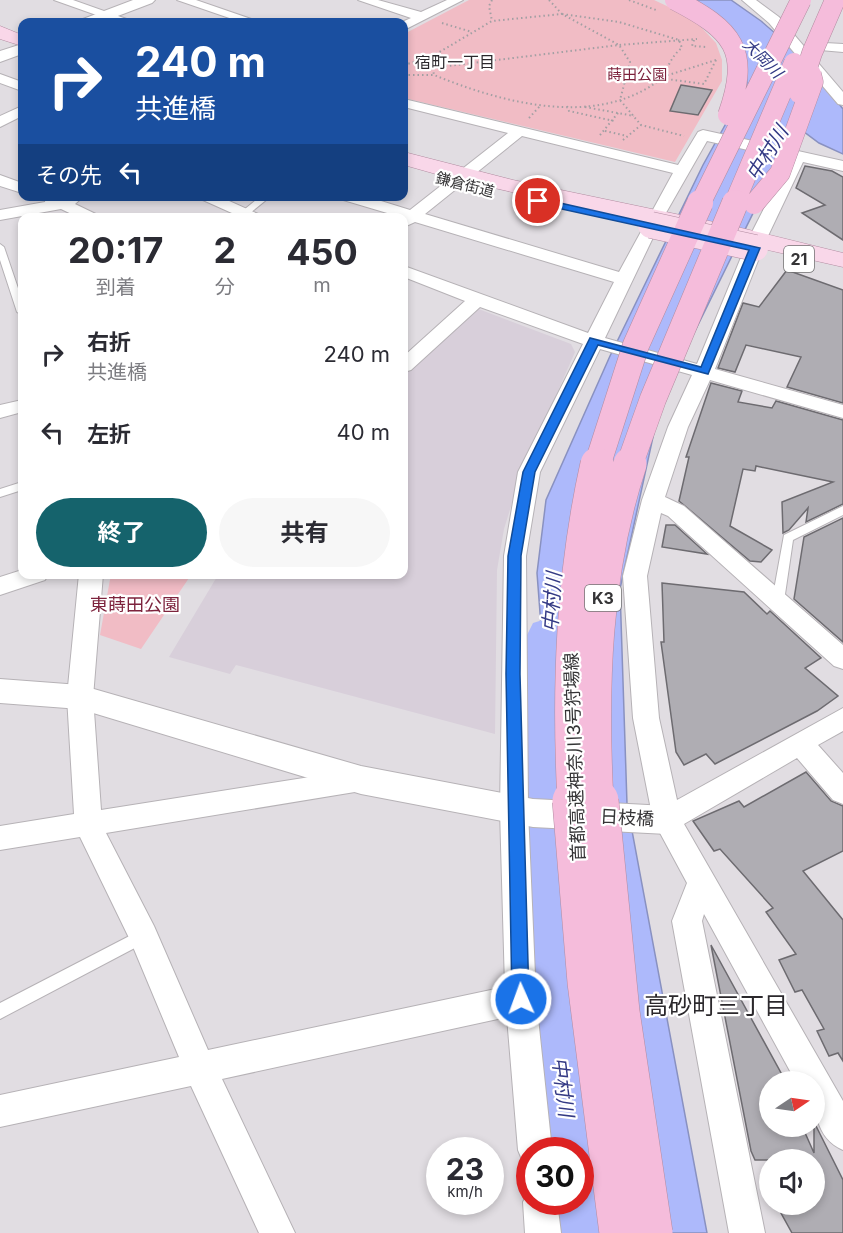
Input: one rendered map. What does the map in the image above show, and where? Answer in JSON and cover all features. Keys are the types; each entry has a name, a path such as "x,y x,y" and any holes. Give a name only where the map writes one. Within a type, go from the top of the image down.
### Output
{"highway":[{"path":"647,324 682,217 737,95 741,74 739,56 729,36 706,16 675,0"},
{"name":"首都高速神奈川3号狩場線","path":"621,1233 579,895 572,770 570,683 572,618 584,525 598,463 647,324 702,195 801,0"},
{"name":"首都高速神奈川3号狩場線","path":"651,1233 618,1014 605,905 597,801 595,720 598,639 607,558 620,499 651,404 820,0"},
{"path":"651,404 754,204 780,173 798,129 813,82 835,0"}],"main road":[{"path":"0,22 18,29"},
{"path":"0,32 18,39"},
{"name":"鎌倉街道","path":"408,160 458,180"},
{"name":"鎌倉街道","path":"408,170 843,260"},
{"name":"鎌倉街道","path":"757,243 843,272"}],"street":[{"path":"60,0 114,18"},
{"path":"101,18 147,0"},
{"path":"183,0 241,18"},
{"path":"364,0 423,17"},
{"path":"408,25 457,0"},
{"path":"756,1 843,101"},
{"path":"816,70 843,6"},
{"path":"825,47 843,48"},
{"path":"0,57 18,50"},
{"path":"0,78 18,85"},
{"path":"408,104 680,170"},
{"path":"0,121 18,112"},
{"path":"0,121 18,128"},
{"path":"408,219 519,131"},
{"path":"534,1137 521,999 524,812 515,556 529,472 568,388 680,170 701,137 843,166"},
{"path":"798,156 757,243 678,427 653,500 635,576 656,819 702,881 808,1071"},
{"path":"0,180 18,187"},
{"path":"0,215 64,201"},
{"path":"70,201 88,213"},
{"path":"213,201 240,213"},
{"path":"359,201 389,213"},
{"path":"408,220 625,280"},
{"path":"408,273 477,300 594,341 843,412"},
{"path":"408,362 477,300"},
{"path":"408,343 423,349"},
{"path":"0,412 18,407"},
{"path":"653,500 676,511 843,659"},
{"path":"0,586 22,579"},
{"path":"91,579 80,697 88,825 143,936 199,1067 277,1233"},
{"name":"日枝橋","path":"0,691 80,697 361,780 524,812 656,819"},
{"path":"656,819 843,718"},
{"path":"800,743 843,792"},
{"path":"0,838 361,780"},
{"path":"702,881 687,921 747,1233"},
{"path":"0,1111 521,999"},
{"path":"825,1101 843,1133"},
{"path":"541,1215 543,1233"}],"lane":[{"path":"250,213 262,201"},
{"path":"0,247 18,300"},
{"path":"0,493 18,487"},
{"path":"778,601 788,538 843,510"},
{"path":"0,1011 143,936"}],"path":[{"path":"492,0 489,6 492,21"},
{"path":"549,0 562,14 619,45 630,62 620,99"},
{"path":"408,64 430,57 492,21 513,16 562,14 619,22 680,40"},
{"path":"423,17 472,33"},
{"path":"432,68 619,45 680,40"},
{"path":"408,75 434,75 494,96 541,105 583,106 620,99 656,82 673,53 682,48 680,40"},
{"path":"430,57 434,75"},
{"path":"716,60 704,84 659,78 693,67 716,60"},
{"path":"620,99 641,125 701,137"},
{"path":"567,106 569,111 614,121"},
{"path":"583,106 635,116"},
{"path":"598,137 614,121 618,113"},
{"path":"605,130 627,136"}],"shaded area":[{"path":"476,308 571,344 575,352 519,480 504,529 497,570 495,734 236,665 230,674 169,657 216,579 408,579 408,369"}],"green space":[{"name":"蒔田公園","path":"469,0 654,0 684,14 716,43 722,60 722,81 675,162 408,99 408,32"},
{"name":"東蒔田公園","path":"110,579 188,579 141,649 100,635"}],"water":[{"name":"大岡川","path":"673,0 731,0 761,21 799,54 843,109 843,154 819,143 796,126 661,400 620,589 627,804 707,1233 596,1233 594,1137 586,1137 562,902 537,573 546,500 610,356 703,165 747,83 742,53"}],"building":[{"path":"681,85 712,90 698,115 670,111"},
{"path":"805,166 832,171 843,177 843,240 802,213 825,205 796,188"},
{"path":"787,270 843,290 843,403 787,387 801,357 746,345 735,372 718,368 743,303 759,307"},
{"path":"711,383 742,391 738,402 772,408 776,401 843,420 843,504 806,522 808,508 789,530 783,533 782,502 833,482 756,466 755,471 743,469 730,526 772,550 761,562 750,561 679,501 689,457 686,457"},
{"path":"843,518 843,642 794,599 804,537"},
{"path":"666,525 675,525 707,554 662,547"},
{"path":"662,583 744,592 767,614 770,611 821,658 805,668 838,696 817,711 715,764 706,754 684,765 676,752 661,642 664,642"},
{"path":"806,772 831,801 843,806 843,851 803,871 843,920 843,1061 838,1053 829,1056 817,1031 824,1029 802,990 795,992 779,960 796,954 766,912 773,908 720,849 714,851 693,821 739,801 744,807"},
{"path":"711,945 780,1071 759,1071 759,1137 807,1137 812,1149 759,1149 759,1160 755,1160 751,1151"},
{"path":"814,1137 822,1137 843,1180 843,1233 792,1233 782,1215 825,1215 825,1149 814,1149"}],"waterway":[{"name":"中村川","path":"549,635 546,799 555,1024 569,1137"},
{"name":"中村川","path":"580,1215 582,1233"}],"district":[{"name":"宿町一丁目","path":"455,62"},
{"name":"高砂町三丁目","path":"716,1006"}],"route":[{"path":"521,999 514,810 513,674 515,556 529,472 568,388 594,341 704,371 755,248 538,201"}]}
